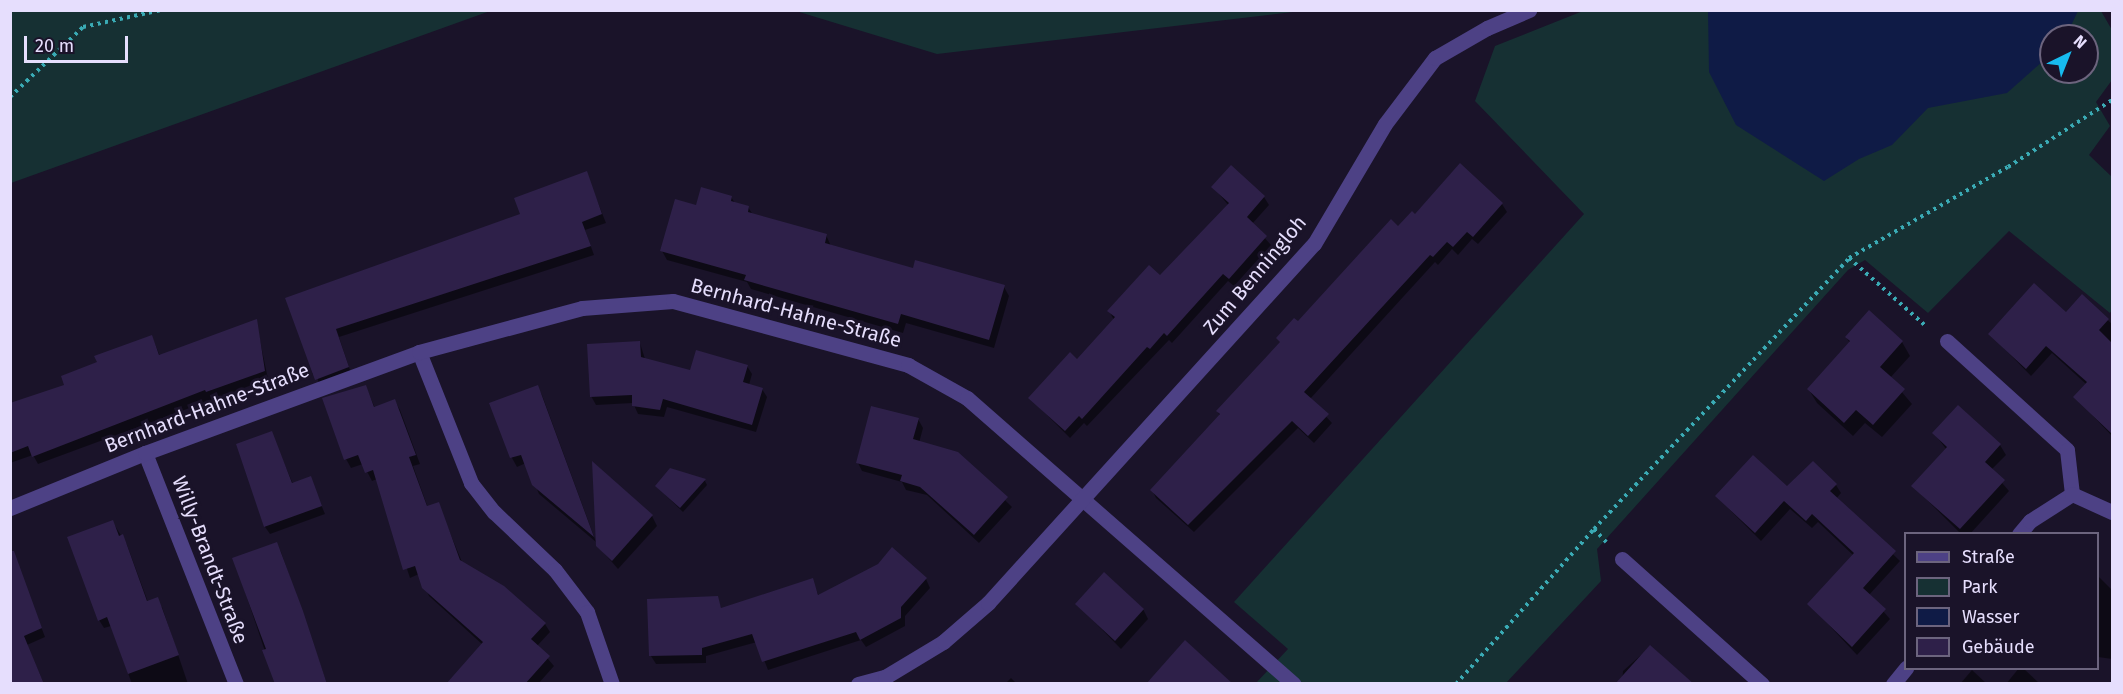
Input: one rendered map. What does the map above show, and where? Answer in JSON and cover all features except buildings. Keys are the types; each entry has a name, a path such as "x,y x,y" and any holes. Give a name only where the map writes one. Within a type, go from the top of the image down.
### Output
{"street":[{"name":"Zum Benningloh","path":"858,684 885,677 943,642 988,603 1086,499 1314,244 1385,124 1436,58 1487,28 1529,10"},
{"name":"Bernhard-Hahne-Straße","path":"10,508 145,453 419,352 582,308 673,301 908,365 967,398 1086,499"},
{"path":"1947,341 2067,450 2072,495"},
{"path":"419,352 471,483 494,512 555,570 587,612 612,684"},
{"name":"Willy-Brandt-Straße","path":"145,453 236,684"},
{"path":"2072,495 2112,512"},
{"path":"2021,532 2030,521 2072,495"},
{"path":"1086,499 1294,684"},
{"path":"1622,560 1762,684"},
{"path":"1893,684 1904,669"}],"path":[{"path":"10,97 82,27 161,10"},
{"path":"1456,684 1594,530 1849,258 2008,167 2112,100"},
{"path":"1849,258 1917,321 1947,341"}],"green space":[{"path":"11,10 490,10 490,11 11,183"},
{"path":"796,11 1301,11 937,54"},
{"path":"1583,11 2101,11 2112,30 2112,80 2096,102 2110,126 2089,155 2112,177 2112,310 2110,313 2009,231 1928,313 1865,260 1848,270 1597,549 1601,581 1506,683 1256,683 1288,649 1234,602 1584,214 1475,101 1495,46"}],"water":[{"path":"1708,10 2078,11 2072,24 2039,24 2039,65 2007,93 1928,108 1892,145 1859,159 1824,181 1736,125 1709,72"}]}
